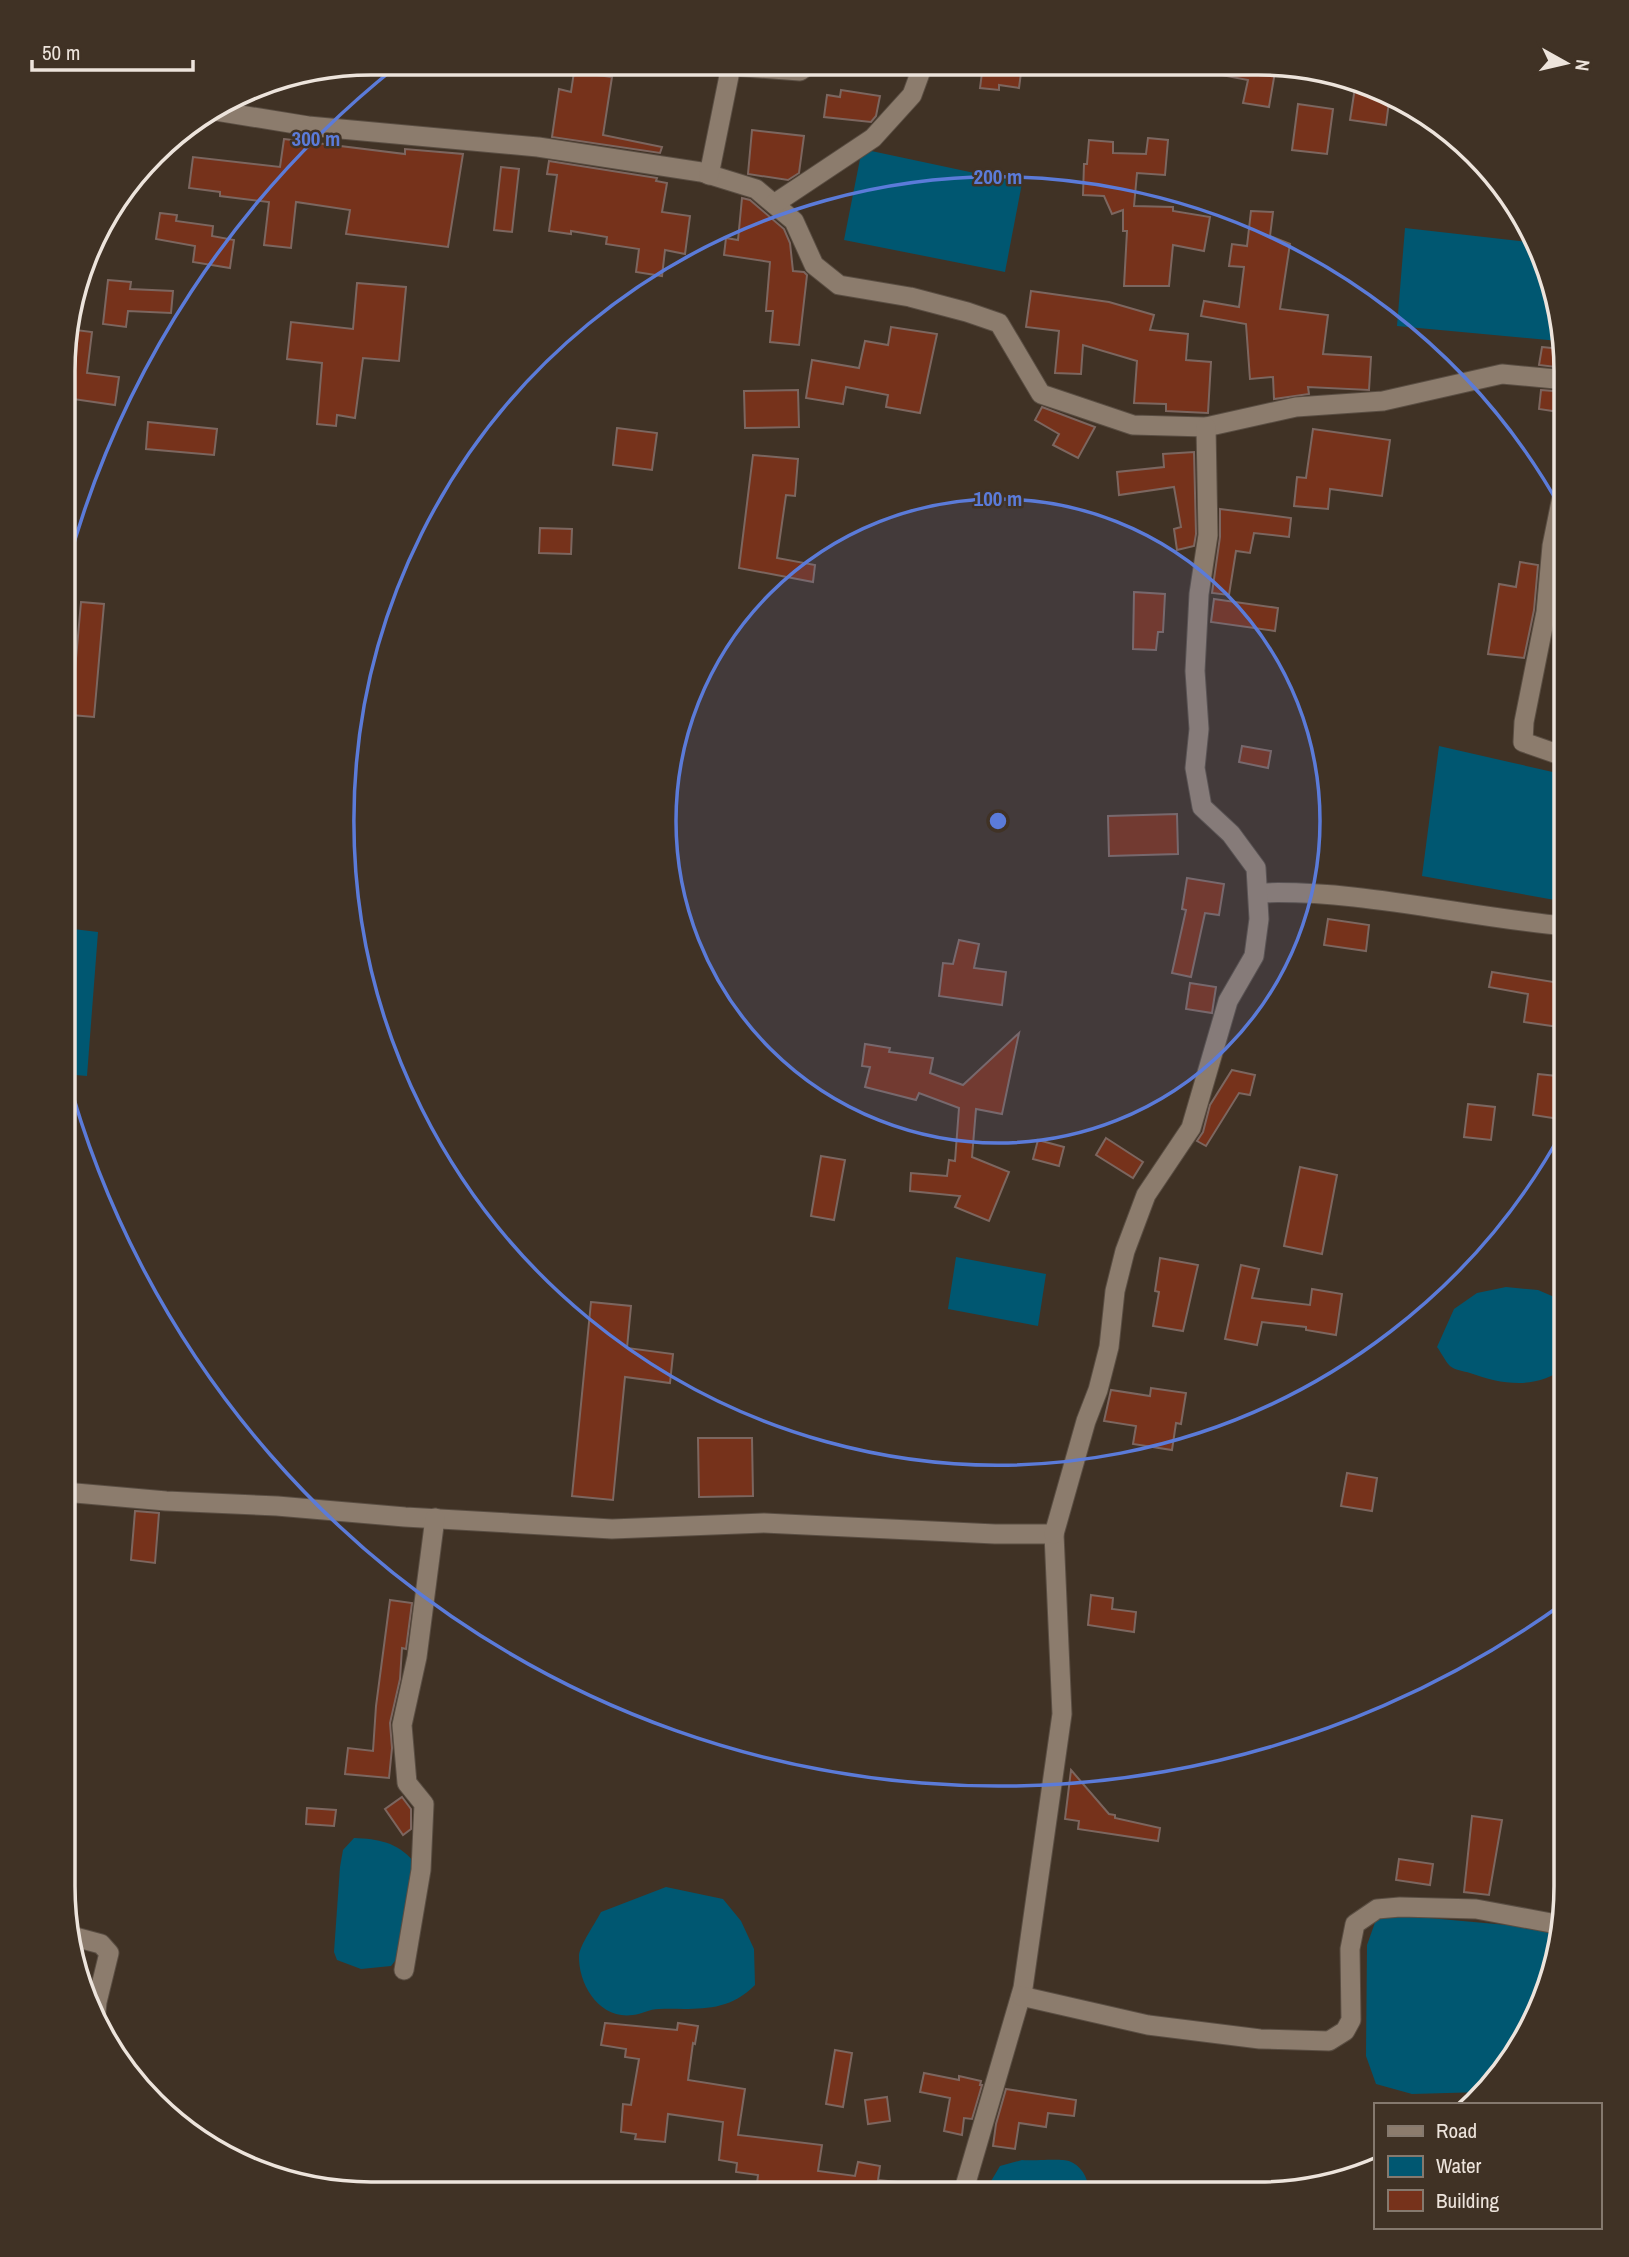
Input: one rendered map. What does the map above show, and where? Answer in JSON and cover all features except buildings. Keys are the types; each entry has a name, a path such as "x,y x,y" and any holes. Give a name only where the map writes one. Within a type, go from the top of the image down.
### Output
{"street":[{"path":"709,175 729,75"},
{"path":"774,204 873,138 912,95 919,75"},
{"path":"227,113 308,126 538,147 709,175 756,188 794,221 814,265 839,285 910,297 999,323 1041,394 1133,425 1206,427 1296,407 1383,401 1502,374 1554,379"},
{"path":"966,2182 1021,1996 1062,1714 1054,1534 1086,1421 1101,1379 1109,1347 1115,1291 1125,1251 1146,1195 1191,1128 1228,1001 1254,956 1259,919 1256,868 1231,834 1202,807 1195,768 1199,729 1195,671 1199,594 1208,535 1206,427"},
{"path":"1554,536 1546,612 1524,722 1523,742 1554,753"},
{"path":"1258,893 1303,891 1450,910 1507,921 1554,925"},
{"path":"75,1493 612,1529 764,1523 995,1534 1054,1534"},
{"path":"404,1970 421,1871 424,1804 407,1783 402,1725 420,1635 435,1518"},
{"path":"1021,1996 1148,2025 1259,2039 1329,2041 1345,2031 1351,2020 1350,1949 1355,1924 1377,1909 1476,1909 1551,1923"},
{"path":"80,1938 101,1944 109,1953 98,1999"}],"water":[{"path":"862,149 1022,183 1005,272 844,240"},
{"path":"1405,228 1524,242 1544,294 1552,340 1397,326"},
{"path":"1439,746 1554,772 1554,900 1422,876"},
{"path":"75,929 98,932 87,1076 75,1075"},
{"path":"956,1257 1046,1274 1038,1326 948,1309"},
{"path":"1506,1287 1538,1290 1554,1297 1554,1374 1532,1382 1507,1382 1457,1369 1446,1362 1437,1347 1454,1309 1477,1293"},
{"path":"354,1838 371,1839 394,1846 413,1861 399,1956 391,1966 361,1969 337,1960 334,1952 340,1867 343,1850"},
{"path":"666,1887 723,1899 741,1921 754,1949 755,1985 733,2001 710,2008 655,2009 633,2015 610,2012 593,1998 582,1978 579,1955 582,1945 601,1912"},
{"path":"1377,1917 1418,1917 1550,1929 1544,1963 1523,2017 1493,2066 1469,2092 1412,2094 1376,2084 1366,2056 1367,1945"},
{"path":"1022,2160 1069,2161 1081,2170 1087,2182 991,2182 1000,2166"}]}
